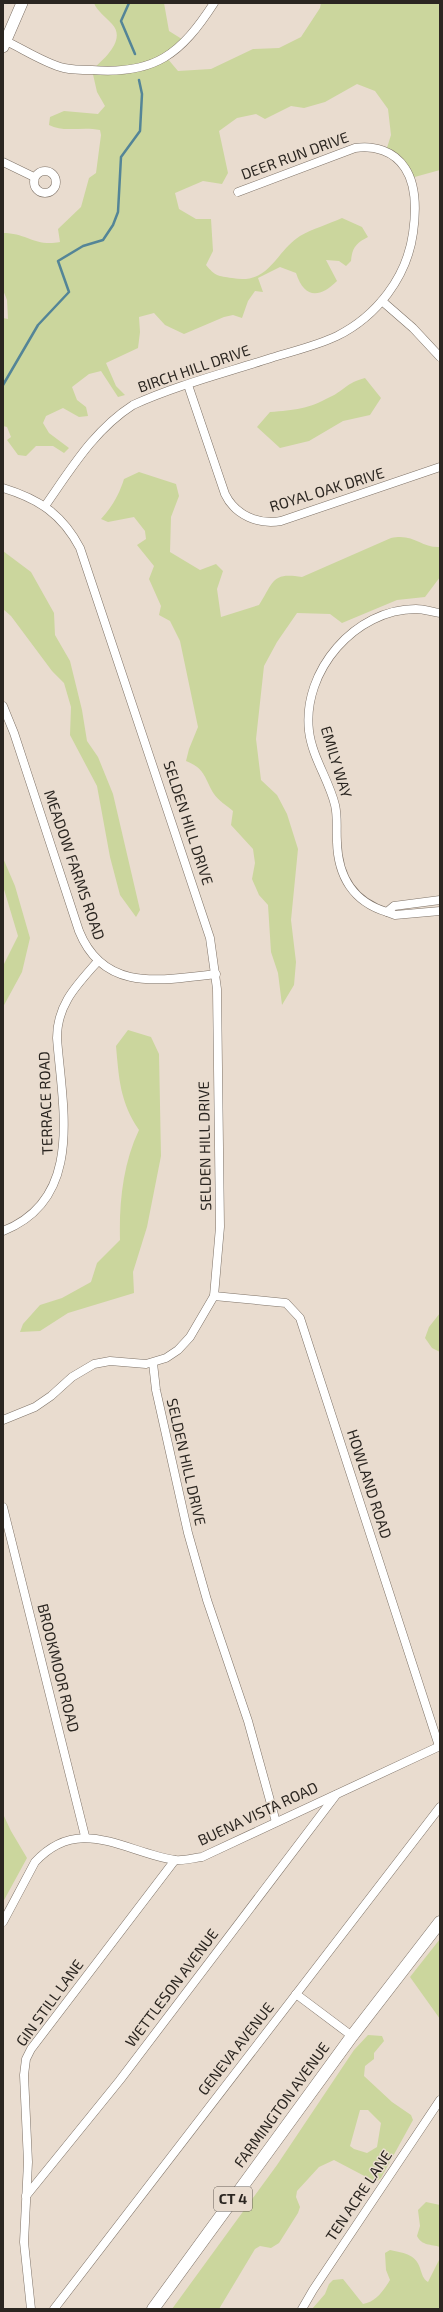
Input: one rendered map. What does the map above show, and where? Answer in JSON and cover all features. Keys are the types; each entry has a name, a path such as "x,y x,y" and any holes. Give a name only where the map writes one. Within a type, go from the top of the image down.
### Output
{"main road":[{"name":"FARMINGTON AVENUE","path":"153,2309 352,2036 440,1922"}],"street":[{"path":"22,3 4,44 64,68 115,72 143,67 167,58 194,33 214,3"},
{"name":"DEER RUN DRIVE","path":"238,192 355,148 374,148 395,157 404,166 412,182 414,222 412,241 404,265 394,284 382,301"},
{"path":"3,162 34,178"},
{"path":"382,301 413,328 440,357"},
{"name":"BIRCH HILL DRIVE","path":"45,506 85,448 113,420 133,405 188,385 337,336 368,315 382,301"},
{"name":"ROYAL OAK DRIVE","path":"188,385 225,494 233,506 255,520 266,522 281,521 440,467"},
{"name":"SELDEN HILL DRIVE","path":"3,488 45,506 75,538 86,563 206,924 216,974 220,1227 214,1296 187,1341 173,1353 153,1363 156,1390 188,1533 207,1600 248,1721 276,1822"},
{"name":"EMILY WAY","path":"440,613 416,609 390,613 364,623 336,648 320,672 311,700 309,731 318,761 335,806 337,844 346,884 361,899 395,915 440,911"},
{"name":"MEADOW FARMS ROAD","path":"3,706 14,733 79,931 88,949 98,962 115,972 142,980 159,980 216,974"},
{"path":"387,912 394,906 440,900"},
{"name":"TERRACE ROAD","path":"3,1231 19,1223 39,1206 50,1191 59,1173 64,1137 57,1038 58,1022 66,999 98,962"},
{"name":"HOWLAND ROAD","path":"214,1296 286,1303 300,1318 439,1746"},
{"path":"3,1420 35,1407 78,1372 94,1364 110,1361 142,1364 153,1363"},
{"name":"BROOKMOOR ROAD","path":"3,1507 85,1836"},
{"name":"BUENA VISTA ROAD","path":"85,1836 175,1860 187,1860 217,1851 439,1746"},
{"name":"WETTLESON AVENUE","path":"26,2196 120,2080 337,1794"},
{"name":"GENEVA AVENUE","path":"54,2309 440,1807"},
{"path":"3,1922 29,1871 37,1860 51,1848 85,1836"},
{"name":"GIN STILL LANE","path":"31,2309 24,2242 28,2162 24,2075 26,2059 31,2049 175,1860"},
{"path":"296,1994 352,2036"},
{"name":"TEN ACRE LANE","path":"302,2309 313,2290 440,2100"}],"green space":[{"path":"94,3 164,3 169,31 185,41 167,58 178,71 211,69 253,49 279,48 301,37 320,8 321,3 440,3 440,170 411,178 386,151 391,135 388,109 375,91 357,84 325,102 304,108 291,106 265,119 256,114 237,118 219,131 228,173 222,184 203,181 175,193 179,209 196,219 211,219 213,251 206,265 214,273 220,276 232,278 245,279 255,277 270,266 291,243 300,236 342,218 362,227 368,237 360,241 355,246 351,261 346,266 339,261 326,260 337,281 324,291 313,293 308,291 299,281 296,273 280,267 258,278 263,292 255,291 248,301 242,318 233,315 224,317 184,334 165,325 154,313 139,317 140,332 138,348 106,363 116,386 125,395 118,397 101,371 89,374 72,387 77,400 86,407 88,416 79,417 63,408 46,416 43,423 49,433 69,448 64,453 53,446 36,446 26,456 18,455 7,440 11,437 7,427 3,426 3,318 8,319 7,300 3,290 3,233 19,235 44,243 60,242 58,229 81,207 89,178 96,173 101,135 100,130 61,129 49,125 50,117 64,111 98,114 105,106 97,92 92,70 112,49 117,37 116,30 112,24 99,11"},
{"path":"365,378 381,398 370,415 343,421 309,441 280,448 257,427 270,412 294,410 315,404 335,394 350,384"},
{"path":"139,472 176,484 179,496 171,517 170,552 200,570 216,564 223,571 217,589 221,617 259,605 274,580 284,576 302,577 391,538 406,537 433,547 440,547 440,577 425,597 397,600 342,623 330,614 297,613 277,642 264,666 256,739 261,780 277,795 287,814 298,849 291,920 296,962 294,985 282,1005 278,973 271,952 268,905 259,895 252,879 255,863 253,849 231,825 233,811 216,796 204,774 193,764 186,761 198,727 180,641 170,621 159,615 161,606 149,579 154,566 137,545 146,539 145,531 134,517 108,522 101,519 115,500 124,479"},
{"path":"3,551 31,572 54,613 55,635 70,661 82,710 87,741 98,757 113,794 140,910 136,917 120,895 110,857 97,786 70,735 71,707 64,683 52,671 11,616 3,609"},
{"path":"3,858 15,886 30,938 22,972 3,1007 3,966 18,936 3,886"},
{"path":"128,1030 151,1037 159,1054 161,1156 147,1227 133,1272 134,1293 68,1313 40,1331 20,1332 23,1324 40,1305 62,1298 91,1282 97,1263 120,1240 120,1212 123,1184 129,1156 139,1130 124,1100 118,1069 116,1046"},
{"path":"440,1313 440,1352 432,1348 425,1338 429,1327"},
{"path":"3,1814 27,1858 3,1902"},
{"path":"440,1939 440,2019 410,1977"},
{"path":"368,2035 382,2036 384,2041 374,2053 374,2059 365,2066 364,2076 392,2102 411,2115 413,2120 381,2178 377,2181 372,2180 334,2160 319,2167 297,2191 296,2197 300,2207 298,2213 279,2243 271,2248 260,2246 255,2249 219,2309 172,2309 277,2165 354,2050","holes":["360,2110 368,2110 381,2123 377,2147 367,2153 354,2149 350,2146"]},
{"path":"426,2202 440,2205 440,2247 421,2242 417,2236 420,2226 418,2210"},
{"path":"390,2250 408,2254 415,2259 424,2278 428,2282 440,2258 440,2309 312,2309 325,2294 329,2284 333,2280 343,2279 363,2304 376,2298 390,2280 386,2270 385,2253"}],"waterway":[{"path":"129,3 121,21 135,54"},
{"path":"3,385 38,325 69,292 58,261 83,246 103,240 113,225 118,212 121,157 140,131 142,94 139,80"}]}
